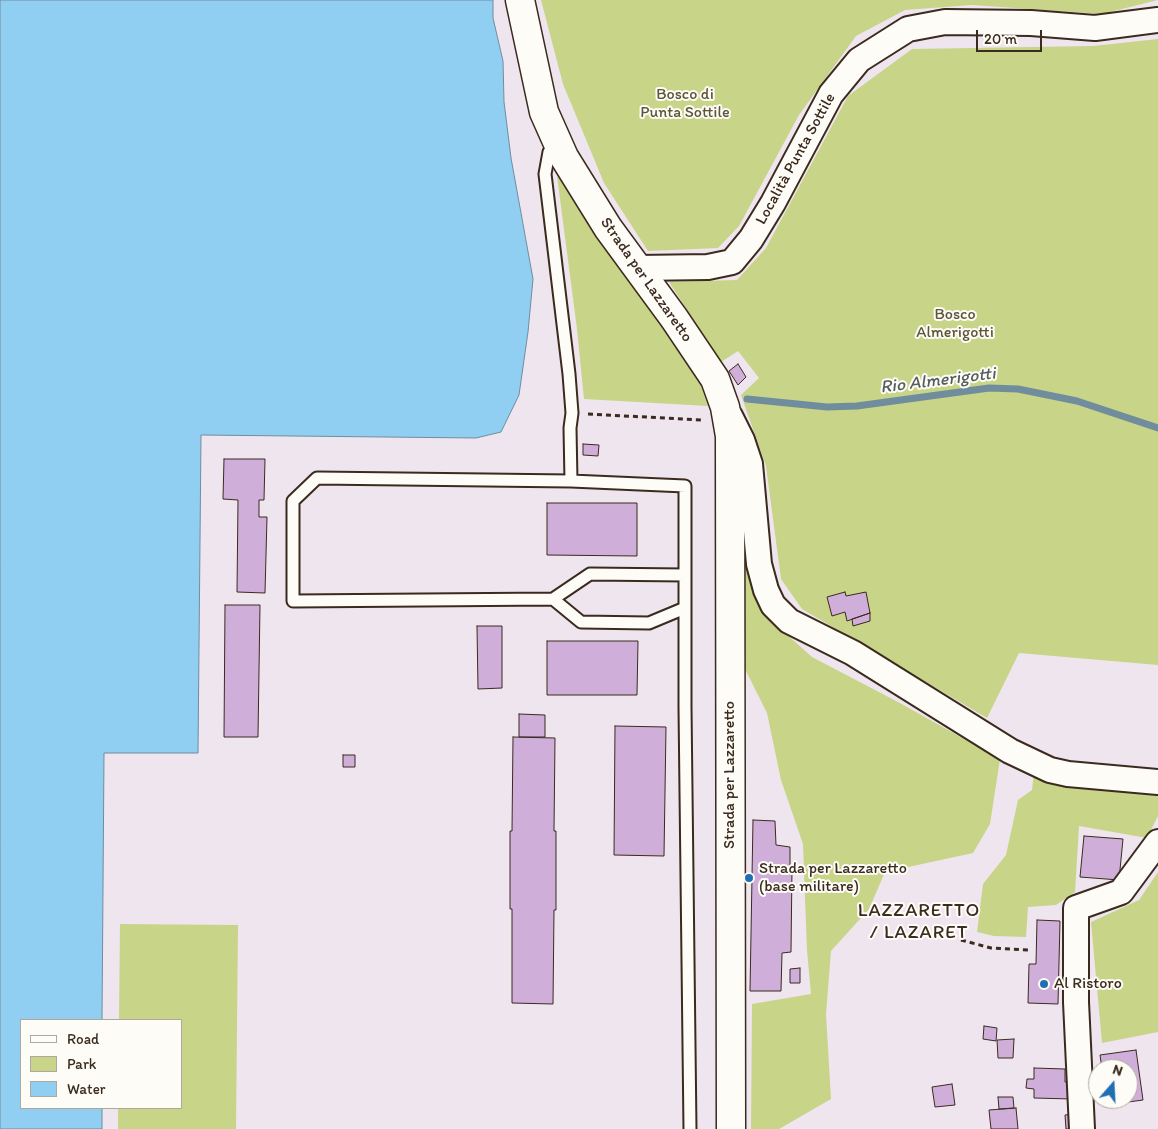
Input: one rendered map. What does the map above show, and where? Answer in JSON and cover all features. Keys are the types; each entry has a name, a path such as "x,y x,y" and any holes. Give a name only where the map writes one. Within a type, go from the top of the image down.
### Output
{"main road":[{"name":"Strada per Lazzaretto","path":"520,0 544,112 564,157 608,228 715,379 726,414 730,436 731,1129"}],"street":[{"name":"Località Punta Sottile","path":"638,268 708,267 732,262 751,239 773,203 831,94 859,60 908,29 945,22 1031,23 1095,28 1158,20"},
{"path":"726,414 742,440 750,464 759,564 766,590 773,605 789,621 853,653 1010,751 1050,770 1068,774 1158,782"},
{"path":"1082,1129 1076,1002 1076,908 1120,892 1158,842"}],"lane":[{"path":"557,142 549,152 546,174 569,374 572,413 570,428 571,481"},
{"path":"685,575 590,574 553,599 293,602 293,501 318,478 571,481 685,486 690,1129"},
{"path":"553,599 581,622 649,623 685,608"}],"path":[{"path":"572,413 726,414"},
{"path":"961,940 991,948 1030,950"}],"green space":[{"name":"Bosco di Punta Sottile","path":"541,0 1158,0 1102,14 972,5 905,10 856,36 799,115 739,226 718,248 648,251 604,183 563,84"},
{"name":"Bosco Almerigotti","path":"1158,39 1158,665 1019,653 987,718 802,609 781,579 766,466 741,395 759,378 738,351 721,362 669,282 737,280 766,248 848,96 912,49 1093,46"},
{"path":"557,176 565,183 698,377 708,406 584,399"},
{"path":"742,476 755,591 775,624 812,657 1000,759 990,824 973,853 885,872 869,909 831,951 826,1014 831,1099 779,1129 751,1129 752,1004 811,994 807,950 803,844 781,780 767,713 742,663"},
{"path":"1034,773 1084,789 1158,795 1158,816 1147,838 1079,826 1075,892 1056,905 1028,907 1026,937 994,936 977,932 983,884 1006,855 1018,800 1032,790"},
{"path":"1158,872 1158,1032 1102,1043 1091,922 1139,900"},
{"path":"120,924 238,925 236,1129 118,1129 118,1109 182,1109 182,1019 119,1019"}],"water":[{"path":"0,0 493,0 493,18 503,61 504,102 511,158 533,279 519,395 501,432 476,438 201,435 198,753 104,753 102,1019 20,1019 20,1109 102,1109 102,1129 0,1129"}],"building":[{"path":"738,364 746,377 738,385 729,371"},
{"path":"583,444 599,445 598,456 583,455"},
{"path":"224,459 265,459 264,500 259,500 259,517 267,517 265,593 237,592 238,500 223,499"},
{"path":"547,503 637,503 637,556 547,555"},
{"path":"845,592 846,596 866,592 870,613 847,621 845,612 832,616 827,597"},
{"path":"225,605 260,605 258,737 224,737"},
{"path":"870,613 870,621 853,626 852,619"},
{"path":"477,626 502,626 502,688 478,689"},
{"path":"547,641 638,641 637,695 547,695"},
{"path":"519,714 545,715 545,737 519,737"},
{"path":"615,726 666,727 664,856 614,855"},
{"path":"513,737 555,738 554,831 556,831 556,910 554,910 553,1004 512,1003 510,831 512,831"},
{"path":"343,755 355,755 355,767 343,767"},
{"path":"753,820 775,821 776,845 790,847 790,868 792,868 791,952 782,953 781,991 750,991"},
{"path":"1084,836 1123,839 1119,880 1080,877"},
{"path":"1037,920 1060,921 1058,1004 1028,1003 1029,964 1036,964"},
{"path":"800,968 800,983 790,983 790,969"},
{"path":"984,1026 997,1028 996,1041 983,1039"},
{"path":"1014,1039 1013,1058 998,1058 997,1040"},
{"path":"1136,1050 1137,1059 1101,1059 1100,1055"},
{"path":"1138,1064 1143,1100 1138,1101"},
{"path":"1034,1068 1065,1069 1065,1082 1073,1082 1072,1099 1034,1098 1034,1089 1026,1088 1027,1079 1034,1079"},
{"path":"952,1084 955,1105 935,1107 932,1087"},
{"path":"998,1097 1013,1097 1014,1108 999,1109"},
{"path":"1016,1108 1018,1129 991,1129 989,1110"},
{"path":"1075,1114 1076,1129 1066,1129 1065,1115"}],"waterway":[{"name":"Rio Almerigotti","path":"747,399 827,407 857,406 989,388 1018,389 1077,401 1158,428"}],"place":[{"name":"Strada per Lazzaretto (base militare)","path":"749,878"},
{"name":"Al Ristoro","path":"1044,984"}],"district":[{"name":"LAZZARETTO / LAZARET","path":"919,922"}]}
